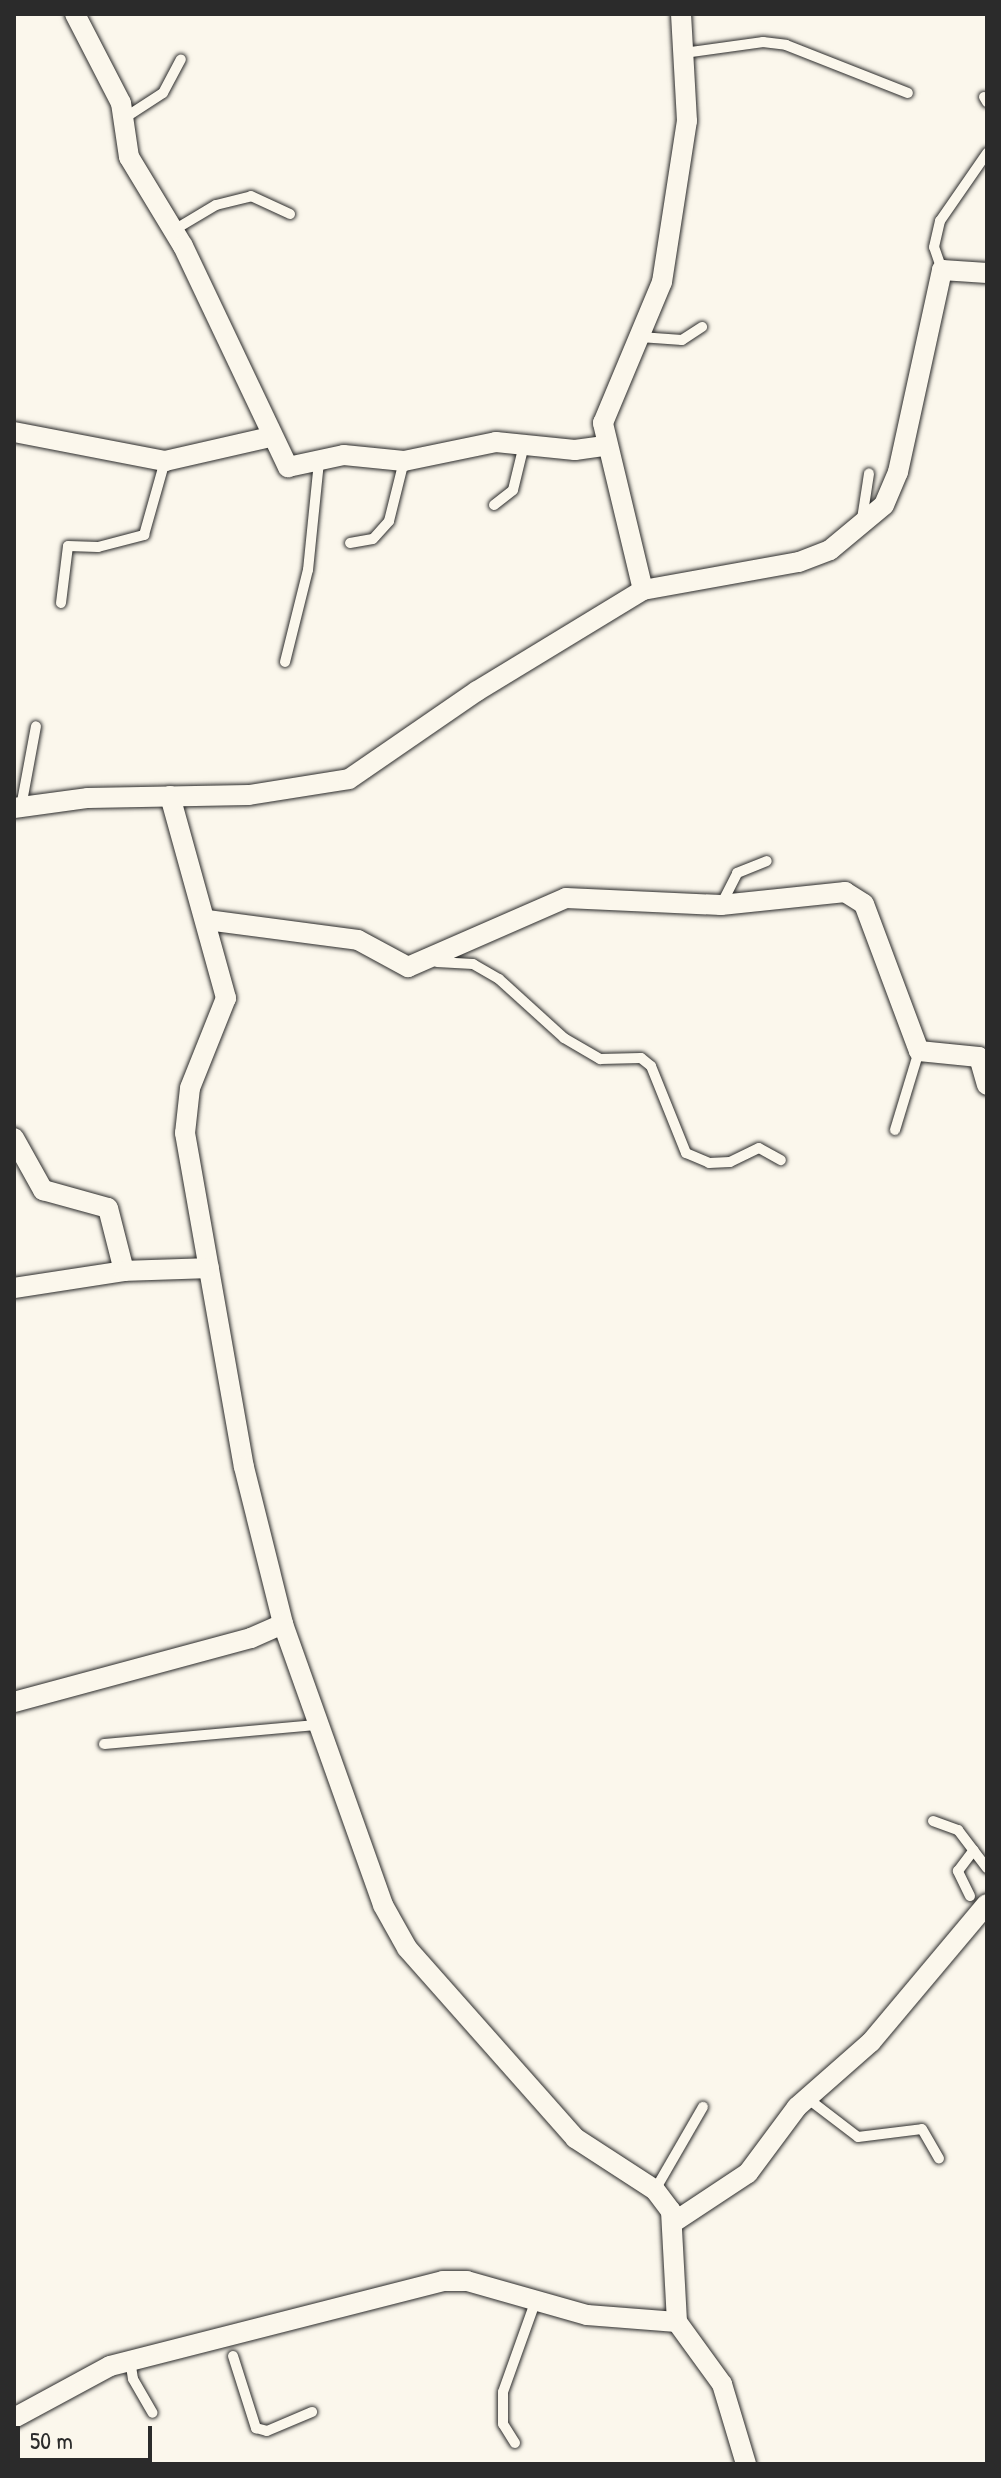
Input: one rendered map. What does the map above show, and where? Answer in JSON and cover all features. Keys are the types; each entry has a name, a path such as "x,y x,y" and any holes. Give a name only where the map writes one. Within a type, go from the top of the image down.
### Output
{"street":[{"path":"75,14 126,117 129,157 174,230 229,336 271,437 288,467 344,455 404,461 496,442 605,446"},
{"path":"643,590 605,446 610,398 640,337 662,282 687,121 681,14"},
{"path":"18,808 170,796 263,793 349,779 477,691 643,590 799,562 860,531 884,505 898,472 942,270 987,273"},
{"path":"14,432 165,461 271,437"},
{"path":"170,796 207,920 226,998 190,1088 185,1133 244,1467 283,1624 383,1905 407,1948 575,2138 655,2190 674,2222 677,2322 722,2384 746,2464"},
{"path":"207,920 358,940 408,967 566,898 721,905 845,892 859,898 919,1051 979,1057 987,1085"},
{"path":"14,1138 43,1190 108,1208 124,1271"},
{"path":"14,1288 124,1271 209,1268"},
{"path":"14,1702 251,1638 283,1624"},
{"path":"674,2222 737,2183 807,2098 871,2042 979,1900"},
{"path":"14,2418 71,2383 130,2360 230,2346 443,2281 536,2300 587,2315 677,2322"}],"lane":[{"path":"684,53 763,42 786,45 908,93"},
{"path":"126,117 163,93 181,59"},
{"path":"942,270 934,247 940,221 987,153"},
{"path":"174,230 216,205 251,196 290,214"},
{"path":"640,337 682,340 702,327"},
{"path":"494,505 513,490 524,445"},
{"path":"61,603 68,546 98,547 144,535 165,461"},
{"path":"350,543 373,539 389,521 404,461"},
{"path":"285,662 308,570 319,462"},
{"path":"860,531 869,474"},
{"path":"18,808 36,726"},
{"path":"721,905 737,873 767,861"},
{"path":"408,967 447,960 473,964 600,1059 641,1058 651,1066 686,1153 709,1163 730,1162 759,1148 781,1160"},
{"path":"895,1130 919,1051"},
{"path":"104,1744 319,1725"},
{"path":"933,1821 958,1830 987,1868"},
{"path":"974,1850 958,1865 979,1900"},
{"path":"807,2098 858,2137 922,2129 939,2158"},
{"path":"655,2190 703,2107"},
{"path":"515,2443 503,2424 503,2392 536,2300"},
{"path":"230,2346 256,2428 267,2431 312,2412"},
{"path":"130,2360 133,2379 153,2413"}]}
